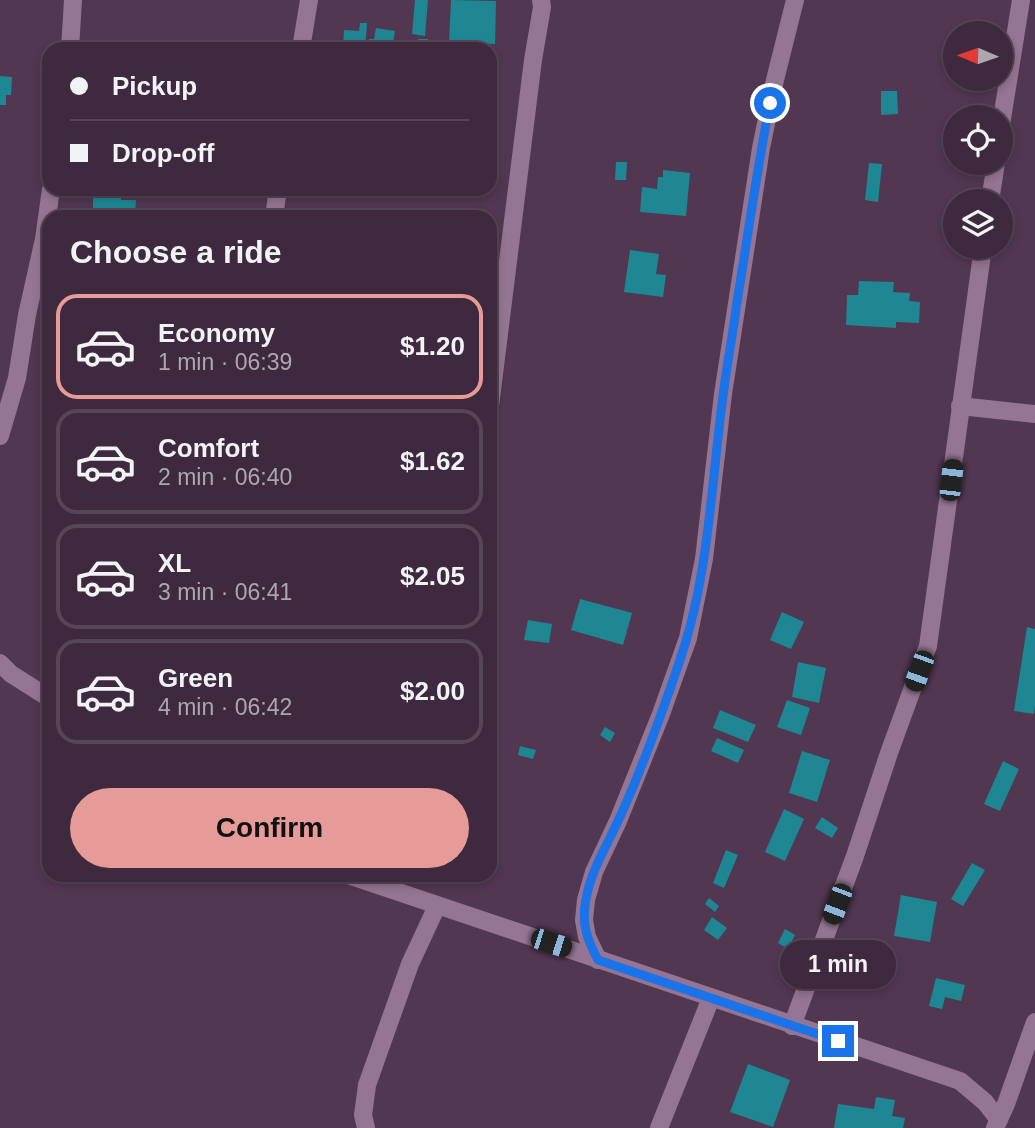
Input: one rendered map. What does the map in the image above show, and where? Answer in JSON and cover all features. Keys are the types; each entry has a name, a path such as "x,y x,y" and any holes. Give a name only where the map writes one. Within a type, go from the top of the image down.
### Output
{"street":[{"path":"70,42 73,0"},
{"path":"302,42 309,0"},
{"path":"497,350 541,0"},
{"path":"598,960 587,937 584,919 586,900 594,872 618,821 661,714 688,638 704,559 723,394 761,148 795,0"},
{"path":"1004,105 1021,0"},
{"path":"0,436 17,378 42,248"},
{"path":"792,1026 928,646 981,259"},
{"path":"960,406 1035,414"},
{"path":"0,663 11,674 42,694"},
{"path":"368,882 960,1081 985,1102 997,1124"},
{"path":"366,1128 363,1115 367,1085 410,964 438,906"},
{"path":"659,1128 711,998"},
{"path":"997,1124 1035,1021"}],"building":[{"path":"415,0 428,0 425,36 412,34"},
{"path":"451,0 496,1 495,42 449,42"},
{"path":"360,23 367,23 366,42 343,42 344,30 359,31"},
{"path":"376,28 395,31 393,42 369,42 369,39 374,39"},
{"path":"0,76 12,77 11,95 6,95 6,105 0,105"},
{"path":"881,91 897,91 898,114 881,115"},
{"path":"616,162 627,162 626,180 615,180"},
{"path":"869,163 882,164 878,202 865,200"},
{"path":"663,170 690,173 686,216 640,212 642,187 657,189 658,177 663,177"},
{"path":"93,196 121,196 121,200 136,200 135,210 81,210 93,209"},
{"path":"630,250 659,254 656,274 666,275 663,297 624,292"},
{"path":"859,281 894,282 893,292 910,293 909,301 920,302 919,323 896,322 896,328 846,325 847,295 858,295"},
{"path":"580,599 632,613 623,645 571,630"},
{"path":"782,612 804,622 791,649 770,640"},
{"path":"528,620 552,624 549,643 524,640"},
{"path":"1027,627 1035,629 1034,714 1014,711"},
{"path":"798,662 826,668 819,703 792,697"},
{"path":"787,700 810,708 801,735 777,727"},
{"path":"720,710 756,725 748,742 713,728"},
{"path":"605,727 615,733 610,742 600,735"},
{"path":"717,738 744,750 738,763 711,751"},
{"path":"520,746 536,750 533,759 518,755"},
{"path":"802,751 830,760 817,802 789,793"},
{"path":"1003,761 1019,769 1000,811 984,804"},
{"path":"784,809 804,819 785,861 765,852"},
{"path":"822,817 838,828 832,838 815,828"},
{"path":"726,850 738,855 724,888 713,883"},
{"path":"972,863 985,870 963,906 951,899"},
{"path":"901,895 937,902 930,942 894,936"},
{"path":"709,898 719,906 715,912 705,904"},
{"path":"712,917 727,928 718,940 704,930"},
{"path":"785,929 795,935 788,949 778,943"},
{"path":"936,978 965,985 961,1001 945,997 942,1009 929,1006"},
{"path":"748,1064 790,1080 773,1127 730,1112"},
{"path":"876,1097 895,1100 892,1116 905,1118 903,1128 834,1128 838,1104 874,1109"}],"route":[{"path":"770,103 723,394 704,559 688,638 646,752 594,872 584,919 587,937 598,960 838,1041"}]}
